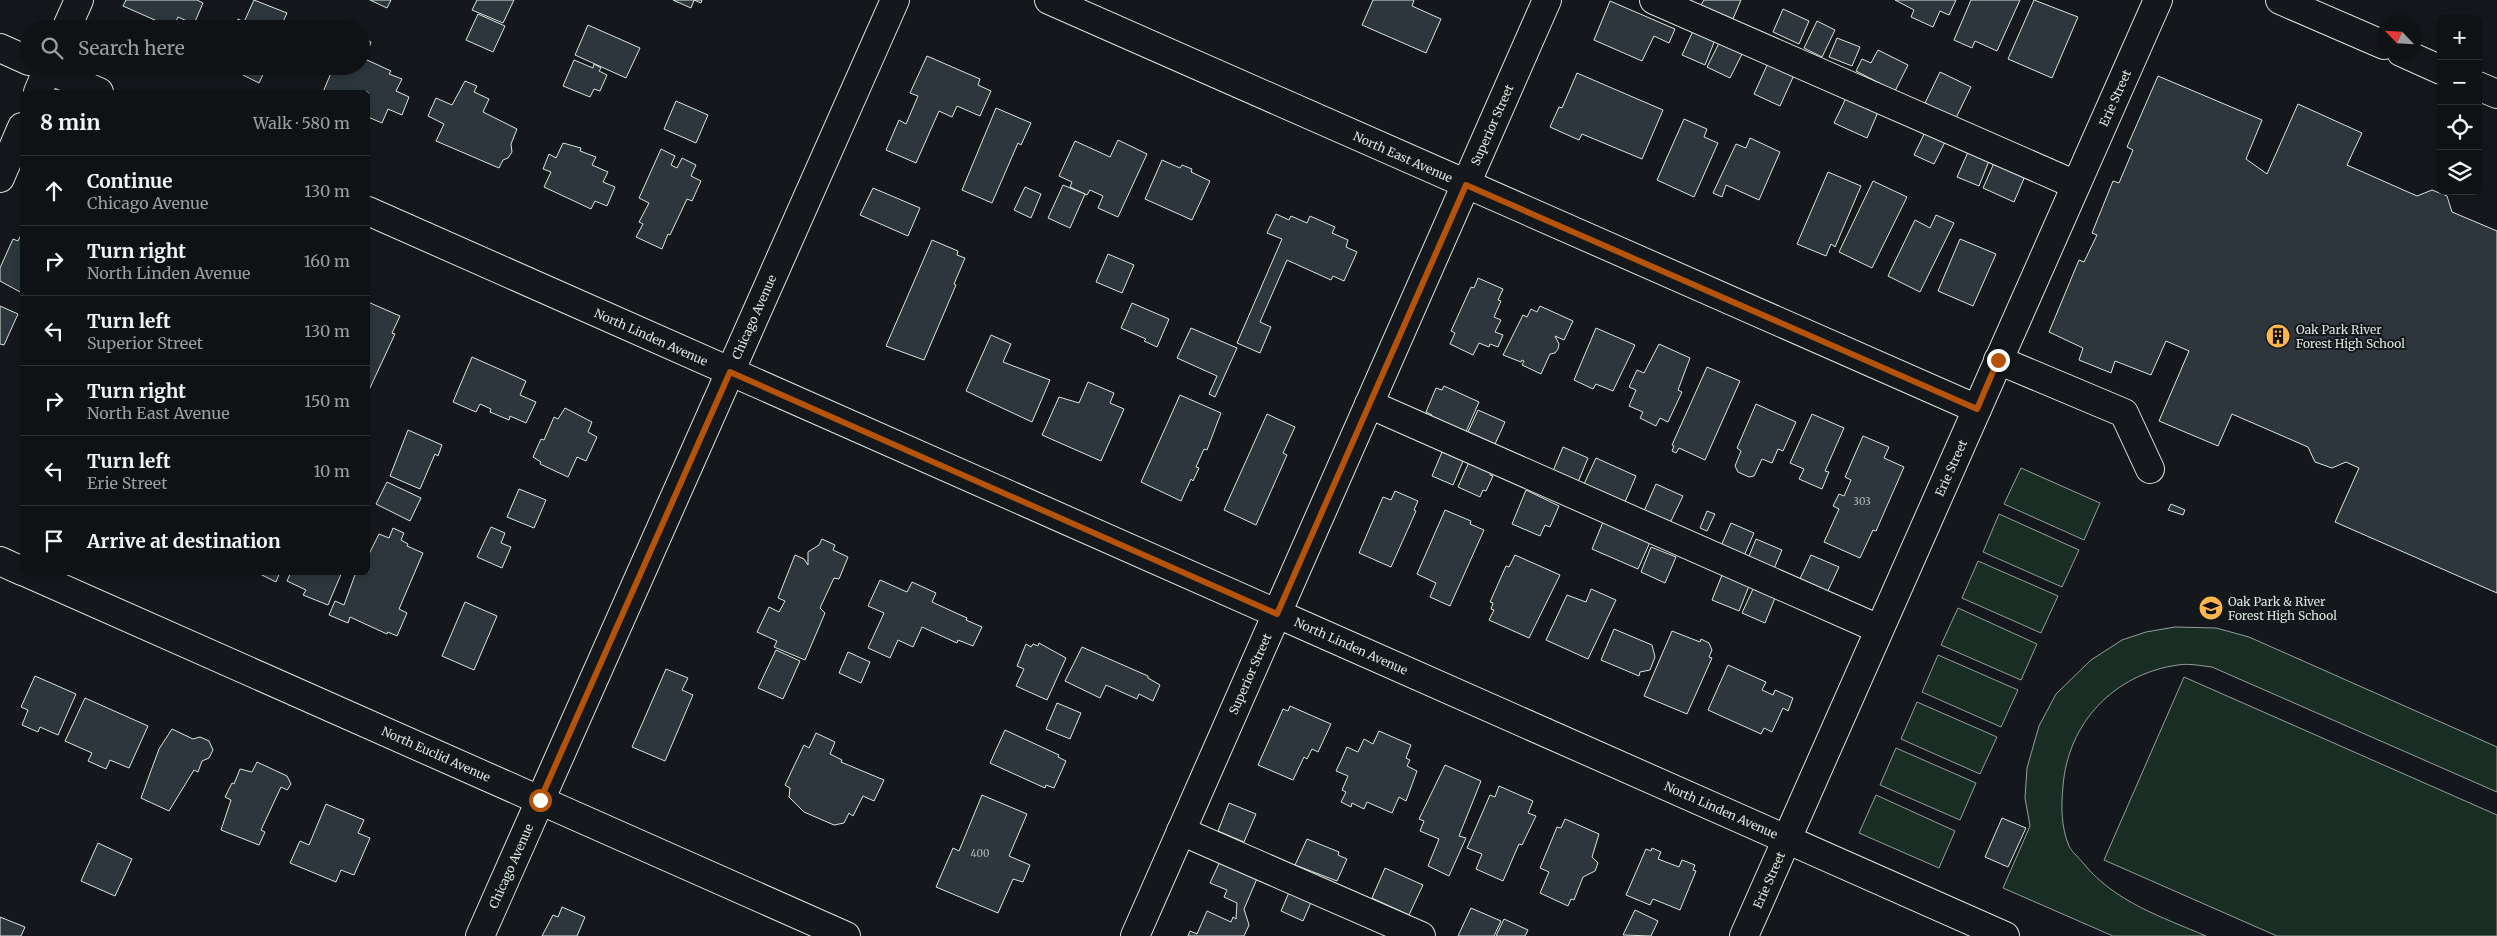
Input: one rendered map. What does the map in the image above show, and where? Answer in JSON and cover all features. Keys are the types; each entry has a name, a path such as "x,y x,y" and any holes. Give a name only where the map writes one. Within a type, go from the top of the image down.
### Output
{"street":[{"path":"70,20 79,0"},
{"name":"Chicago Avenue","path":"480,936 895,0"},
{"name":"North East Avenue","path":"1049,0 1977,409"},
{"name":"Superior Street","path":"1135,936 1547,0"},
{"path":"1654,0 2076,185"},
{"name":"Erie Street","path":"1744,936 2158,0"},
{"path":"2280,0 2377,42"},
{"path":"0,48 20,59"},
{"path":"2419,60 2437,68"},
{"path":"52,75 93,90"},
{"path":"2482,88 2497,94"},
{"path":"0,178 20,132"},
{"name":"North Linden Avenue","path":"370,212 2005,936"},
{"path":"1998,360 2124,413 2150,469"},
{"path":"1369,404 1879,629"},
{"name":"North Euclid Avenue","path":"0,561 20,570"},
{"name":"North Euclid Avenue","path":"31,575 846,936"},
{"path":"1181,831 1421,936"}],"green space":[{"path":"2021,468 2100,503 2084,540 2004,504"},
{"path":"1999,514 2079,550 2062,587 1983,552"},
{"path":"1978,561 2058,596 2041,633 1962,598"},
{"path":"1958,608 2037,644 2021,680 1941,645"},
{"path":"2175,627 2216,628 2249,637 2497,747 2497,792 2212,667 2191,664 2178,665 2155,670 2134,679 2098,705 2085,722 2074,742 2067,763 2062,794 2062,816 2066,839 2070,848 2096,877 2110,889 2156,915 2206,936 2113,936 2003,888 2030,826 2025,798 2027,768 2039,726 2056,694 2091,660 2122,640 2146,632"},
{"path":"1938,655 2018,690 2001,727 1922,692"},
{"path":"2184,677 2497,815 2497,936 2277,936 2104,860"},
{"path":"1917,702 1997,737 1980,774 1901,739"},
{"path":"1896,748 1976,783 1960,820 1880,785"},
{"path":"1876,795 1955,831 1939,868 1859,833"}],"building":[{"path":"126,0 197,0 203,3 196,20 185,20 178,17 177,20 155,20 123,6"},
{"path":"254,0 287,13 284,20 245,20"},
{"path":"370,0 391,0 387,8"},
{"path":"477,0 514,0 503,23 472,10"},
{"path":"673,0 694,0 691,8"},
{"path":"1373,0 1414,0 1412,6 1441,19 1426,53 1362,25"},
{"path":"1704,0 1741,0 1733,19 1701,5"},
{"path":"1895,0 1956,0 1949,15 1940,11 1933,27 1911,17 1914,10"},
{"path":"1971,0 2020,0 1997,51 1975,41 1972,48 1954,40"},
{"path":"2034,0 2078,17 2052,78 2008,59"},
{"path":"1610,1 1675,29 1669,43 1654,36 1642,61 1594,40"},
{"path":"1783,9 1809,21 1799,44 1773,32"},
{"path":"478,14 505,26 493,52 466,40"},
{"path":"1817,21 1835,30 1822,57 1804,48"},
{"path":"588,25 640,48 626,78 575,55"},
{"path":"1693,31 1715,40 1705,65 1682,55"},
{"path":"1837,38 1860,47 1852,66 1829,57"},
{"path":"1719,43 1742,54 1730,78 1707,67"},
{"path":"1878,50 1908,65 1895,91 1856,71 1862,59 1871,63"},
{"path":"927,56 980,79 978,85 991,91 980,116 957,106 952,117 939,111 916,163 886,150 899,120 906,124 918,96 910,93"},
{"path":"574,60 593,68 594,64 601,68 599,71 607,75 600,91 594,89 590,97 563,86"},
{"path":"370,61 391,71 389,74 402,79 396,91 409,97 402,115 388,109 382,123 370,118 370,90 324,90 330,75 370,75"},
{"path":"1768,63 1794,75 1780,106 1754,94"},
{"path":"1940,72 1971,87 1956,118 1925,103"},
{"path":"1577,73 1663,110 1642,159 1582,134 1579,140 1550,127 1559,107 1562,108"},
{"path":"243,75 263,75 259,83"},
{"name":"Oak Park River Forest High School","path":"2158,76 2262,120 2246,159 2267,174 2298,104 2362,133 2347,165 2417,196 2432,190 2437,192 2437,195 2447,196 2452,212 2497,231 2497,593 2335,522 2359,468 2346,462 2332,468 2315,462 2308,447 2232,414 2218,446 2159,421 2189,351 2166,341 2151,375 2115,361 2111,373 2079,360 2083,348 2049,332 2079,260 2084,262 2097,235 2092,233 2113,181 2119,183 2133,150 2127,147"},
{"path":"465,81 477,86 474,92 489,99 483,112 517,129 511,144 512,152 508,158 503,160 499,168 436,141 444,124 428,116 436,98 452,105"},
{"path":"1846,98 1878,112 1867,138 1834,123"},
{"path":"676,101 708,115 696,143 664,129"},
{"path":"996,108 1031,123 1021,145 1018,143 992,203 962,190"},
{"path":"1684,119 1707,129 1704,137 1718,143 1694,197 1657,180"},
{"path":"1926,130 1946,140 1934,164 1914,155"},
{"path":"1750,138 1780,152 1759,200 1726,185 1722,197 1713,193 1736,144 1746,148"},
{"path":"1118,140 1147,154 1118,217 1098,208 1103,196 1090,190 1087,195 1070,187 1072,182 1059,176 1075,141 1110,157"},
{"path":"563,143 581,148 580,151 596,157 592,165 608,172 603,182 615,187 607,206 595,201 591,209 544,187 551,172 543,169 549,154 556,158"},
{"path":"661,149 675,156 671,165 677,168 682,158 696,165 691,176 701,181 692,201 687,199 662,249 636,237 643,224 639,222 649,203 639,198"},
{"path":"1968,152 1989,161 1979,186 1957,177"},
{"path":"1162,160 1180,168 1182,165 1192,169 1191,172 1210,181 1192,220 1145,199"},
{"path":"1994,163 2025,176 2014,202 1983,188"},
{"path":"1828,172 1861,186 1835,247 1831,244 1826,256 1797,244"},
{"path":"1873,181 1907,197 1872,268 1839,252"},
{"path":"1063,185 1085,194 1070,228 1048,218"},
{"path":"1025,187 1041,194 1031,218 1014,210"},
{"path":"873,188 920,208 908,236 860,215"},
{"path":"1276,214 1289,220 1291,216 1307,223 1310,216 1335,227 1332,233 1348,240 1346,247 1357,252 1344,281 1333,276 1331,280 1287,260 1260,322 1271,327 1260,353 1237,343 1282,239 1267,233"},
{"path":"1936,215 1954,223 1920,292 1888,276 1915,220 1930,228"},
{"path":"20,237 20,292 0,281 0,268 13,239 18,241"},
{"path":"1960,239 1996,254 1973,306 1938,291"},
{"path":"932,240 958,251 957,255 965,258 954,284 956,285 924,360 886,346"},
{"path":"1108,254 1134,265 1122,293 1096,282"},
{"path":"1478,278 1503,289 1498,300 1501,301 1494,317 1501,320 1495,332 1503,335 1498,347 1490,344 1489,347 1479,343 1473,355 1450,344 1455,333 1451,331 1471,287 1474,288"},
{"path":"370,303 400,316 392,333 395,334 370,388"},
{"path":"1132,303 1169,319 1157,347 1144,341 1146,339 1121,328"},
{"path":"0,306 18,314 4,345 0,344"},
{"path":"1540,306 1573,321 1564,340 1555,336 1559,344 1558,349 1555,353 1550,354 1541,374 1522,365 1524,361 1522,360 1521,362 1503,355 1523,315 1527,317 1531,309 1537,312"},
{"path":"1191,328 1237,348 1215,397 1209,394 1217,376 1177,358"},
{"path":"1596,328 1635,345 1613,391 1596,384 1593,389 1574,380"},
{"path":"991,335 1011,344 1003,362 1050,380 1032,422 966,391"},
{"path":"1659,344 1690,358 1678,390 1682,392 1668,422 1660,418 1656,426 1640,418 1643,412 1629,406 1636,390 1629,387 1637,370 1644,373"},
{"path":"472,357 526,381 520,395 536,402 526,423 510,416 509,420 490,412 491,409 480,404 476,412 453,402"},
{"path":"1707,367 1740,381 1705,460 1679,448 1676,453 1672,451 1674,446 1672,445"},
{"path":"1088,382 1114,393 1110,403 1124,409 1101,461 1042,435 1059,397 1079,403"},
{"path":"1444,386 1479,402 1465,434 1430,419 1432,415 1426,412 1436,388 1442,390"},
{"path":"1180,395 1221,413 1207,450 1204,449 1196,467 1199,468 1193,481 1191,479 1181,501 1141,482"},
{"path":"1756,404 1796,422 1783,451 1778,449 1772,463 1762,459 1754,476 1749,477 1738,472 1735,466 1741,451 1737,448"},
{"path":"565,408 592,422 588,432 597,437 586,461 577,457 568,477 540,464 541,462 533,457 541,439 544,440 554,417 558,419"},
{"path":"1478,410 1505,422 1495,444 1468,432"},
{"path":"1267,414 1295,427 1283,453 1287,455 1256,525 1224,510"},
{"path":"1812,414 1844,428 1825,471 1829,472 1822,489 1799,479 1804,469 1790,463"},
{"path":"408,430 442,445 438,456 435,454 420,489 390,476"},
{"path":"1863,436 1889,447 1884,458 1904,467 1876,531 1873,530 1860,558 1824,542 1839,509 1833,506 1839,494 1844,496 1851,480 1845,477"},
{"path":"1563,447 1588,458 1578,482 1553,471"},
{"path":"1442,452 1463,461 1453,485 1432,476"},
{"path":"1596,458 1636,476 1625,502 1584,484"},
{"path":"1469,462 1491,472 1490,475 1493,476 1486,491 1483,490 1480,497 1458,487"},
{"path":"387,482 421,498 410,521 376,504"},
{"path":"1656,484 1683,496 1670,523 1644,511"},
{"path":"519,489 546,500 534,528 507,517"},
{"path":"1526,490 1559,506 1550,527 1545,525 1540,536 1512,524"},
{"path":"1395,491 1418,501 1414,510 1416,511 1391,567 1359,553 1383,497 1391,500"},
{"path":"2171,504 2185,510 2183,515 2168,510"},
{"path":"1445,510 1471,521 1470,524 1484,530 1450,606 1430,597 1436,583 1417,574"},
{"path":"1707,511 1715,514 1707,531 1700,528"},
{"path":"1603,522 1650,542 1638,569 1592,549"},
{"path":"1731,523 1754,533 1744,556 1721,546"},
{"path":"491,527 505,533 501,543 511,547 502,568 477,557"},
{"path":"393,528 404,533 401,540 408,544 407,546 423,553 399,609 407,613 397,636 388,632 387,634 350,617 348,623 329,615 335,601 344,605 355,575 370,575 370,552 379,534 389,538"},
{"path":"822,539 835,545 833,550 848,557 839,579 834,578 820,608 825,613 805,660 774,647 777,641 757,632 769,607 779,612 785,601 778,598 795,555 804,559 808,565 808,552 819,545"},
{"path":"1756,539 1782,550 1773,571 1747,561"},
{"path":"1651,547 1676,557 1665,583 1641,572"},
{"path":"1515,555 1560,575 1529,638 1489,620 1494,610 1491,609 1493,603 1490,602 1506,566 1509,567"},
{"path":"1811,555 1839,567 1826,595 1798,583"},
{"path":"262,575 279,575 276,582"},
{"path":"290,575 341,575 328,605 303,595 306,590 287,581"},
{"path":"1722,575 1749,586 1739,611 1712,600"},
{"path":"880,580 907,592 912,582 936,593 932,602 982,627 973,646 958,640 957,643 922,627 913,647 898,640 890,658 868,648 884,613 868,606"},
{"path":"1591,589 1616,600 1588,659 1546,640 1567,595 1586,602"},
{"path":"1753,589 1775,598 1765,623 1742,613"},
{"path":"465,602 497,616 474,670 442,656"},
{"path":"1614,629 1652,645 1655,657 1650,670 1640,672 1639,676 1601,660"},
{"path":"1672,631 1700,642 1701,639 1709,643 1712,650 1709,657 1712,658 1687,714 1644,696"},
{"path":"1039,643 1066,658 1047,700 1016,686 1024,669 1017,666 1026,644 1031,647 1033,644 1038,646"},
{"path":"1082,647 1148,676 1148,678 1160,685 1153,701 1139,694 1137,699 1106,685 1100,698 1065,681"},
{"path":"776,650 800,661 783,699 758,688"},
{"path":"848,652 870,662 861,683 839,673"},
{"path":"1728,665 1766,682 1762,690 1773,695 1775,690 1793,698 1788,711 1783,708 1772,732 1764,728 1761,734 1708,710"},
{"path":"666,669 688,678 682,690 693,695 665,761 632,747"},
{"path":"35,676 76,694 58,735 40,727 38,732 22,725 28,710 21,707"},
{"path":"85,698 148,726 129,768 110,760 106,769 88,761 92,753 65,741"},
{"path":"1057,703 1081,713 1070,739 1046,729"},
{"path":"1290,706 1331,724 1318,752 1312,749 1307,759 1304,757 1293,780 1258,765 1283,709 1288,711"},
{"path":"172,729 193,739 200,737 209,741 213,750 209,758 202,761 198,772 194,770 169,811 141,798 159,749"},
{"path":"1005,730 1059,755 1058,757 1066,761 1054,788 1046,785 1045,788 990,763"},
{"path":"1379,731 1411,745 1406,758 1410,760 1407,766 1417,771 1406,801 1399,797 1392,813 1367,802 1364,809 1352,803 1351,807 1341,802 1346,792 1342,790 1348,776 1336,771 1347,747 1358,752 1364,739 1373,744"},
{"path":"816,733 835,742 830,754 842,760 841,762 884,780 874,801 863,796 853,816 849,813 844,823 834,825 804,812 789,797 790,788 785,785 804,745 809,748"},
{"path":"257,762 287,776 291,784 287,790 281,787 261,830 265,832 259,845 221,830 231,800 225,797 232,783 234,784 240,769 252,772"},
{"path":"1445,765 1481,781 1459,836 1466,838 1449,876 1428,866 1439,839 1420,831 1424,821 1419,819"},
{"path":"1499,786 1533,801 1528,813 1536,816 1522,845 1519,844 1503,881 1476,869 1482,854 1467,848 1490,795 1495,797"},
{"path":"982,795 1027,814 1009,856 1030,865 1023,882 1013,879 998,913 936,887 953,848 959,851"},
{"path":"1229,803 1256,814 1244,842 1218,831"},
{"path":"326,804 364,820 358,833 370,838 354,875 341,870 336,882 290,863 300,841 309,845"},
{"path":"2002,818 2026,828 2008,867 1985,857"},
{"path":"1565,819 1599,834 1592,857 1598,863 1595,871 1583,877 1574,900 1571,899 1568,906 1540,893 1549,872 1540,868 1557,827 1561,828"},
{"path":"1307,839 1339,852 1338,855 1347,859 1337,881 1295,865"},
{"path":"98,843 132,859 115,896 81,881"},
{"path":"1652,848 1661,852 1658,859 1679,867 1682,860 1695,865 1693,870 1696,871 1680,910 1653,899 1650,905 1626,895 1646,849 1651,851"},
{"path":"1222,857 1259,874 1244,909 1249,925 1244,936 1188,936 1190,931 1197,934 1207,911 1231,922 1233,917 1236,919 1237,903 1224,897 1227,890 1210,883"},
{"path":"1385,868 1423,885 1409,915 1372,898"},
{"path":"1290,890 1312,900 1303,921 1281,911"},
{"path":"562,907 585,917 577,936 542,936 553,915 558,917"},
{"path":"1471,908 1501,921 1494,936 1458,936"},
{"path":"1635,910 1658,921 1651,936 1623,935"},
{"path":"0,917 25,927 21,936 0,936"},
{"path":"1504,919 1528,930 1525,936 1496,936"}],"place":[{"name":"Oak Park River Forest High School","path":"2278,336"},
{"name":"Oak Park & River Forest High School","path":"2211,608"}],"route":[{"path":"540,800 730,372 1277,614 1466,185 1977,409 1998,360"}]}
